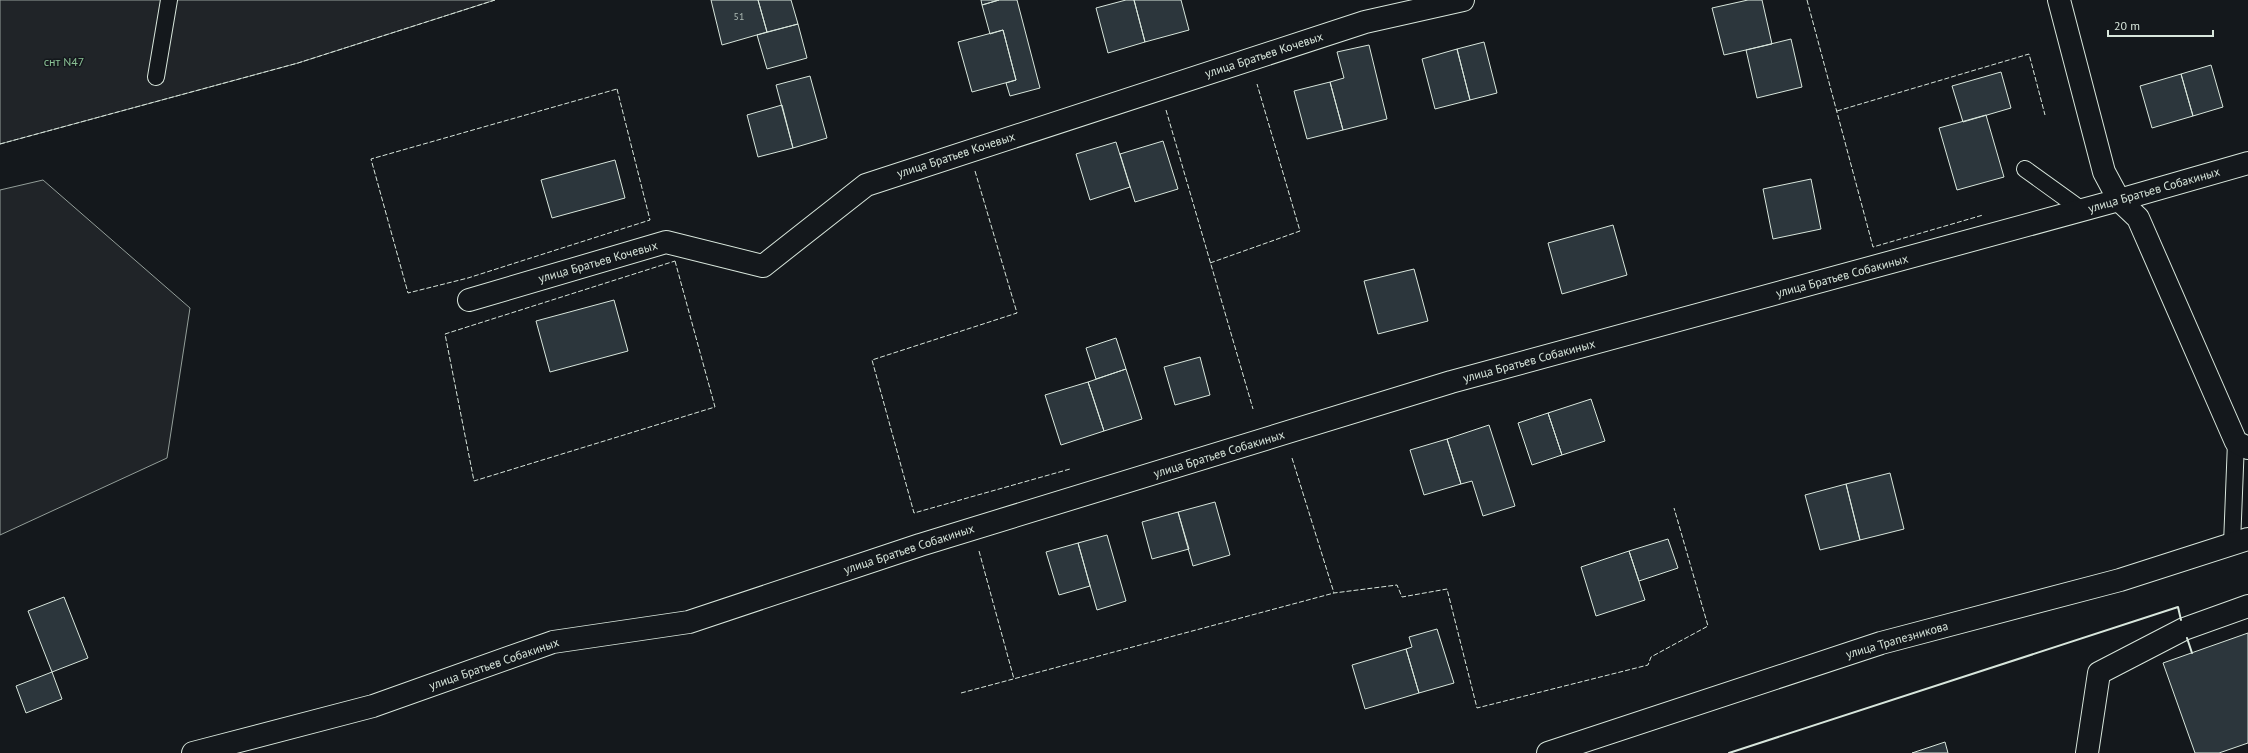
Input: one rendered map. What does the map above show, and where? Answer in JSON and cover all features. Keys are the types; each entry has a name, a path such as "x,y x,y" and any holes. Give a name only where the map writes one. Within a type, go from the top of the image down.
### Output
{"street":[{"name":"улица Братьев Кочевых","path":"469,300 666,242 763,266 866,185 1365,22 1463,0"},
{"path":"2059,0 2104,172 2119,200 2138,218 2242,445"},
{"name":"улица Братьев Собакиных","path":"193,753 374,706 553,642 689,622 928,543 1451,382 2119,200 2248,163"},
{"name":"улица Трапезникова","path":"1548,753 1881,643 2120,580 2240,541"},
{"path":"2087,753 2099,673 2184,629 2248,606"}],"lane":[{"path":"156,77 168,0"},
{"path":"2025,169 2082,210"},
{"path":"2240,541 2242,445"}],"green space":[{"name":"снт N47","path":"0,0 495,0 298,63 0,144"},
{"path":"43,180 190,308 167,458 0,535 0,190"}],"building":[{"path":"711,0 758,0 767,32 722,45"},
{"path":"758,0 791,0 798,24 767,32"},
{"path":"981,0 999,0 982,5"},
{"path":"999,0 1017,0 1040,88 1010,96 1006,83 1016,80 1003,30 990,34 982,5"},
{"path":"1126,0 1134,0 1145,42 1108,53 1096,8"},
{"path":"1134,0 1181,0 1189,30 1145,42"},
{"path":"1748,0 1762,0 1772,44 1724,55 1712,8"},
{"path":"798,24 807,58 767,69 757,35"},
{"path":"1003,30 1016,80 972,92 958,42"},
{"path":"1791,39 1802,87 1757,98 1746,50"},
{"path":"1484,42 1497,93 1470,100 1457,49"},
{"path":"1369,45 1387,119 1343,130 1330,82 1344,78 1337,52"},
{"path":"1457,49 1470,100 1435,109 1422,59"},
{"path":"2211,65 2223,107 2193,116 2181,74"},
{"path":"2001,72 2011,108 1963,122 1952,86"},
{"path":"2181,74 2193,116 2152,128 2140,86"},
{"path":"810,76 827,138 793,148 776,85"},
{"path":"1330,82 1343,130 1307,139 1294,91"},
{"path":"782,105 793,148 758,157 747,115"},
{"path":"1986,115 2004,177 1957,190 1939,128"},
{"path":"1163,141 1178,189 1135,202 1120,154"},
{"path":"1116,142 1130,187 1090,200 1076,154"},
{"path":"615,160 625,198 552,218 541,180"},
{"path":"1811,179 1821,229 1773,239 1763,189"},
{"path":"1613,225 1627,275 1562,294 1548,243"},
{"path":"1414,269 1428,321 1378,334 1364,281"},
{"path":"614,300 628,351 550,372 536,321"},
{"path":"1116,338 1126,369 1096,379 1086,348"},
{"path":"1200,357 1210,395 1175,405 1164,367"},
{"path":"1126,369 1142,419 1104,431 1088,382"},
{"path":"1088,382 1104,431 1061,445 1045,395"},
{"path":"1591,399 1605,441 1562,455 1548,413"},
{"path":"1548,413 1562,455 1532,465 1518,423"},
{"path":"1489,425 1515,506 1483,516 1472,481 1461,484 1447,439"},
{"path":"1447,439 1461,484 1424,495 1410,450"},
{"path":"1890,473 1904,529 1860,540 1846,484"},
{"path":"1846,484 1860,540 1820,550 1805,495"},
{"path":"1215,502 1230,555 1193,566 1178,512"},
{"path":"1178,512 1189,549 1152,559 1142,522"},
{"path":"1107,535 1126,601 1097,610 1078,543"},
{"path":"1668,539 1678,568 1639,581 1629,551"},
{"path":"1078,543 1090,586 1059,595 1046,552"},
{"path":"1629,551 1645,600 1596,616 1581,567"},
{"path":"64,597 88,658 52,672 28,611"},
{"path":"1437,629 1454,683 1419,693 1406,649 1412,647 1409,637"},
{"path":"2248,633 2248,743 2219,753 2195,753 2163,663"},
{"path":"1406,649 1419,693 1365,709 1352,665"},
{"path":"52,672 62,699 26,713 16,686"},
{"path":"1945,742 1948,753 1912,753"}],"fence":[{"path":"0,144 298,63 495,0"},
{"path":"1807,0 1873,247 1983,215"},
{"path":"1837,111 2029,54 2045,115"},
{"path":"1210,263 1300,231 1257,84"},
{"path":"617,89 650,220 468,278 408,293 371,159 617,89"},
{"path":"1166,110 1253,409"},
{"path":"975,171 1017,313 872,360 914,513 1070,469"},
{"path":"675,261 715,407 474,481 445,334 675,261"},
{"path":"1292,458 1334,593 1397,585 1402,597 1447,589 1477,708 1648,665 1651,657 1708,626 1674,508"},
{"path":"979,551 1014,679"},
{"path":"961,693 1334,593"}],"wall":[{"path":"1729,753 2178,607 2181,620"},
{"path":"2187,638 2192,653"}]}
